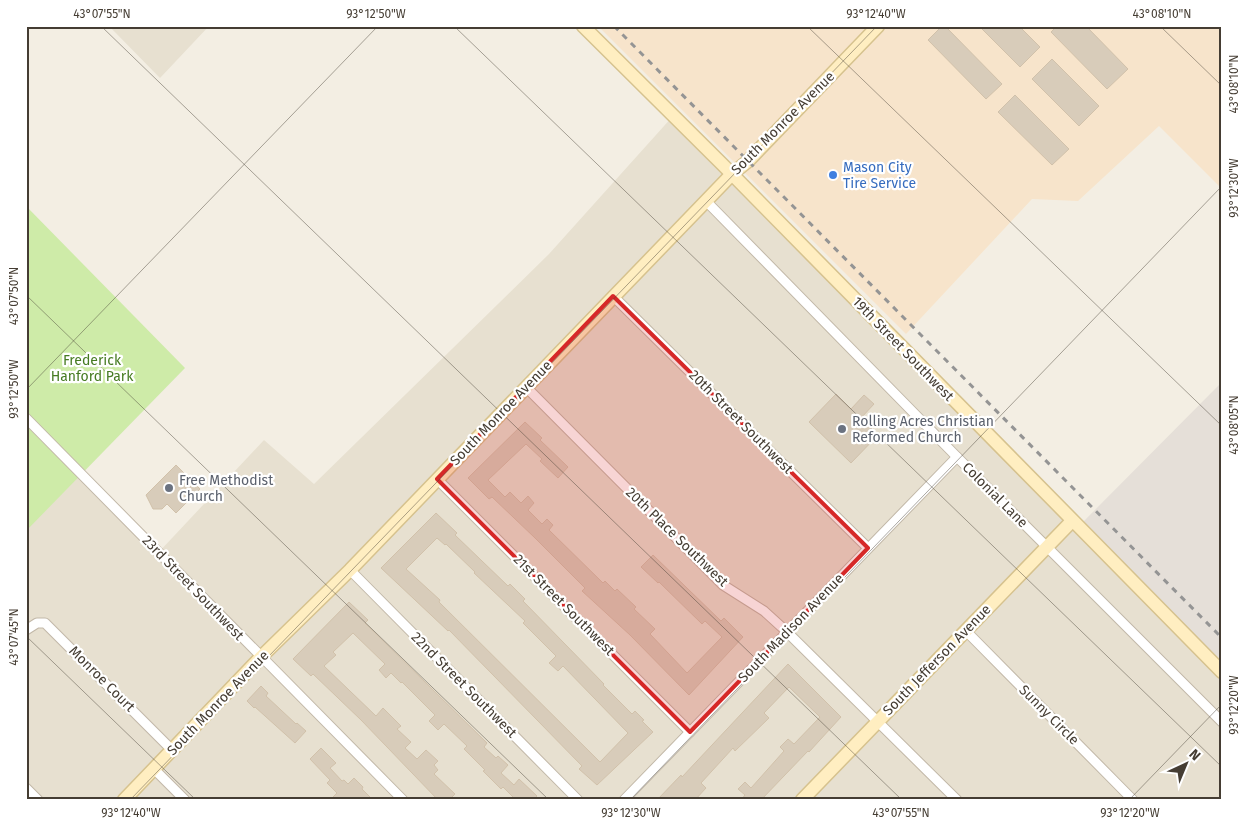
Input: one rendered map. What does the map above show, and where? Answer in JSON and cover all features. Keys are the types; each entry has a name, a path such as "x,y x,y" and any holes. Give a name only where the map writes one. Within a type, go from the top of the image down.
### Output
{"street":[{"name":"19th Street Southwest","path":"583,26 732,174 1222,672"},
{"name":"South Monroe Avenue","path":"124,800 261,658 350,570 706,200 748,161 878,26"},
{"name":"Colonial Lane","path":"706,200 957,457 1222,722"},
{"name":"20th Street Southwest","path":"614,296 868,548"},
{"name":"20th Place Southwest","path":"526,387 723,585 764,611 787,632 957,800"},
{"name":"23rd Street Southwest","path":"26,418 403,800"},
{"name":"South Madison Avenue","path":"624,800 957,457"},
{"name":"21st Street Southwest","path":"437,479 690,732"},
{"name":"South Jefferson Avenue","path":"802,800 1072,521"},
{"name":"22nd Street Southwest","path":"350,570 578,800"},
{"name":"Monroe Court","path":"26,630 37,622 45,623 172,750"},
{"name":"Sunny Circle","path":"966,631 1133,800"},
{"path":"154,769 185,800"},
{"path":"26,788 38,800"}],"highlighted area":[{"path":"613,296 868,548 690,732 437,479"}],"shaded area":[{"path":"109,26 209,26 160,78"},
{"path":"598,26 1222,26 1222,189 1159,126 1078,201 1032,199 906,334"},
{"path":"673,116 1222,672 1222,800 26,800 26,530 82,473 158,553 264,440 314,484 549,254"},
{"path":"1222,382 1222,664 1083,522"}],"green space":[{"name":"Frederick Hanford Park","path":"26,206 185,368 26,531"}],"building":[{"path":"942,26 945,26 1002,84 986,99 928,40"},
{"path":"979,26 1019,26 1040,47 1020,67"},
{"path":"1057,26 1086,26 1128,69 1107,89 1051,32"},
{"path":"1052,59 1099,106 1079,126 1032,79"},
{"path":"1015,95 1069,149 1052,165 998,112"},
{"path":"836,394 851,409 864,395 874,404 861,418 878,435 851,463 809,422"},
{"path":"525,422 542,438 540,440 568,467 558,478 526,444 488,480 505,497 510,492 521,503 528,496 534,503 528,510 542,524 547,519 553,525 549,530 603,583 605,581 615,591 617,589 636,607 634,609 655,629 650,634 687,673 722,637 705,621 702,624 641,567 653,555 721,621 724,618 743,637 689,695 630,635 582,591 585,588 535,538 492,497 489,499 468,478"},
{"path":"176,465 200,489 176,513 167,504 162,509 153,509 146,495"},
{"path":"436,513 457,533 455,535 508,586 510,584 525,599 523,601 603,685 632,714 635,711 653,732 597,785 579,769 582,766 449,630 381,568","holes":["437,538 525,621 523,623 556,656 549,663 558,671 563,666 628,733 600,762 439,602 440,600 406,569"]},
{"path":"349,602 368,620 365,623 487,743 484,747 496,758 498,756 508,765 501,773 514,785 519,779 537,796 533,800 516,800 503,787 501,789 464,749 467,746 444,724 438,730 429,721 435,715 402,682 391,673 386,678 379,670 385,664 353,633 333,652 336,655 324,666 376,716 383,708 401,726 397,729 411,742 405,748 417,759 426,750 438,761 434,765 438,770 434,774 455,794 449,800 438,800 361,720 313,674 311,676 293,659"},
{"path":"788,664 841,717 809,752 761,800 741,800 745,795 738,789 745,782 751,788 784,751 780,747 788,739 794,744 820,717 789,687 764,713 769,718 735,751 733,748 701,783 706,788 695,800 657,800 681,775 682,777"},
{"path":"261,686 268,693 266,696 306,731 295,743 247,701"},
{"path":"321,748 336,763 330,768 342,781 344,780 348,784 354,778 373,800 330,800 337,793 327,783 330,780 310,759"}],"railway":[{"path":"614,26 1222,638"}],"place":[{"name":"Mason City Tire Service","path":"833,175"},
{"name":"Rolling Acres Christian Reformed Church","path":"842,429"},
{"name":"Free Methodist Church","path":"169,488"}]}
